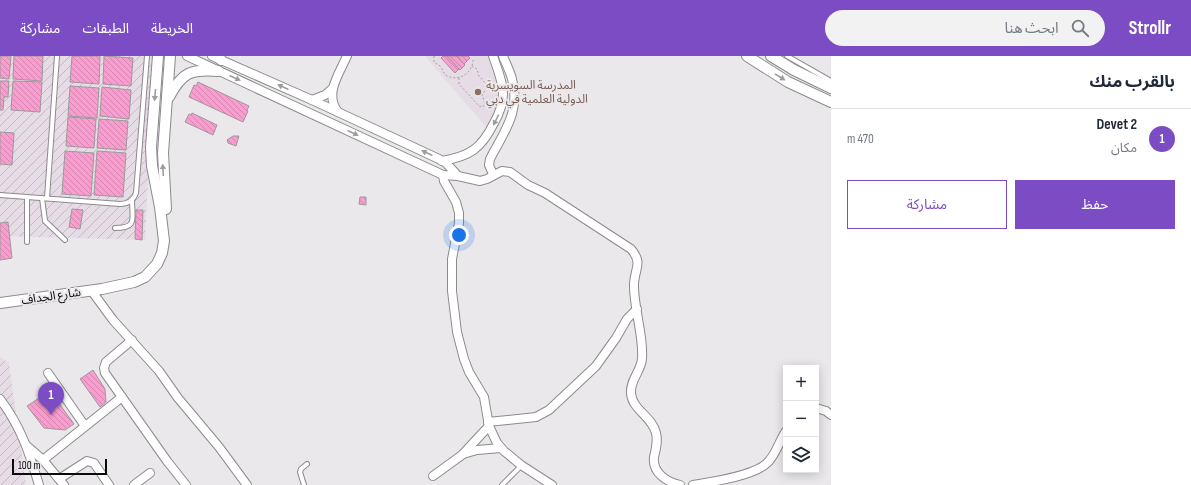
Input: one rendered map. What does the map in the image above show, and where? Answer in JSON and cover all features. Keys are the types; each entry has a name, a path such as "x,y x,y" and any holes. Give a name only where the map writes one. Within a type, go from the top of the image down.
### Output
{"street":[{"path":"102,289 134,282 145,277 157,264 162,253 164,235 151,147 158,56"},
{"path":"102,289 129,287 142,284 153,277 164,261 168,242 162,162 170,56"},
{"path":"187,56 443,175 458,176 480,181 502,170 510,172 528,185 545,193 631,249 638,261 634,284 642,360 640,368 631,384 631,397 635,404 650,420 656,431 657,444 654,461 657,471 666,480 680,485"},
{"path":"338,112 333,102 332,91 347,56"},
{"path":"442,161 465,156 480,145 488,136 500,111 503,99 502,84 492,56"},
{"path":"493,174 489,165 490,159 511,119 514,105 514,84 503,56"},
{"path":"747,56 788,82 831,102"},
{"path":"771,56 794,70 831,88"},
{"path":"217,57 442,161 458,176"},
{"path":"167,100 176,84 185,75 200,70 218,70"},
{"path":"305,111 315,102 332,91"},
{"path":"443,175 444,181 456,202 459,213 451,274 452,291 457,332 469,372 484,397 489,424 494,438 500,448 552,485"},
{"name":"شارع الجداف","path":"0,303 102,289"},
{"path":"91,290 113,320 132,340 215,442 246,485"},
{"path":"433,476 462,455 489,424 536,417 549,410 596,366 616,338 627,319 637,309"},
{"path":"132,340 106,362 104,368 105,373 186,485"},
{"path":"48,373 85,426"},
{"path":"43,460 122,397"},
{"path":"0,399 27,446 39,485"},
{"path":"819,409 826,411 831,415"},
{"path":"693,485 731,478 760,469 771,459 783,437"},
{"path":"27,446 43,460 62,482 87,460 94,463 109,485"},
{"path":"462,455 477,450 500,448"},
{"path":"134,485 150,473"}],"lane":[{"path":"57,56 45,198 45,221 65,240"},
{"path":"0,195 120,204 128,203 132,200 136,193 147,56"},
{"path":"787,56 831,81"},
{"path":"27,197 27,242"},
{"path":"115,228 126,228 131,225 132,200"},
{"path":"304,485 300,472 301,469 307,464"},
{"path":"502,485 522,465"}],"path":[{"path":"434,56 434,62 440,66 446,75 453,78 459,78 468,72 472,66 473,60"},
{"path":"459,78 459,84 465,89 468,96 474,99 479,106 484,106 485,104 482,95 487,88 487,84 479,76 477,69 472,66"}],"shaded area":[{"path":"0,56 154,56 145,240 0,236"},
{"name":"المدرسة السويسرية الدولية العلمية في دبي","path":"425,56 488,56 499,87 500,97 498,108 487,128"},
{"path":"0,357 9,363 26,485 0,485"}],"building":[{"path":"0,56 11,56 9,79 0,78"},
{"path":"14,56 43,56 42,81 13,79"},
{"path":"72,56 100,56 99,84 70,82"},
{"path":"104,56 133,58 131,86 103,84"},
{"path":"443,56 447,56 459,69 455,73 441,58"},
{"path":"447,56 457,56 465,65 460,70"},
{"path":"457,56 468,56 470,58 464,64"},
{"path":"0,81 9,81 8,97 4,97 3,110 0,110"},
{"path":"13,81 42,82 40,112 11,110"},
{"path":"198,82 249,106 243,122 189,97 194,85 196,86"},
{"path":"70,86 99,88 97,118 68,116"},
{"path":"102,87 131,90 129,119 100,116"},
{"path":"192,113 217,125 213,135 185,122 189,114 191,115"},
{"path":"68,117 96,119 94,148 66,146"},
{"path":"99,119 128,121 126,150 97,148"},
{"path":"0,132 14,133 12,165 0,164"},
{"path":"233,136 239,136 236,146 228,143 227,140"},
{"path":"65,151 94,153 91,196 62,194"},
{"path":"97,151 126,153 123,197 94,195"},
{"path":"360,197 366,197 366,205 359,204"},
{"path":"72,209 83,210 80,229 69,227"},
{"path":"136,210 143,210 142,240 135,239"},
{"path":"8,222 12,258 0,260 0,223"},
{"path":"93,370 105,389 106,402 100,407 80,379"},
{"path":"50,391 74,424 65,430 44,428 27,406"}],"place":[{"name":"المدرسة السويسرية الدولية العلمية في دبي","path":"478,92"},
{"name":"Devet 2","path":"51,415"}]}
